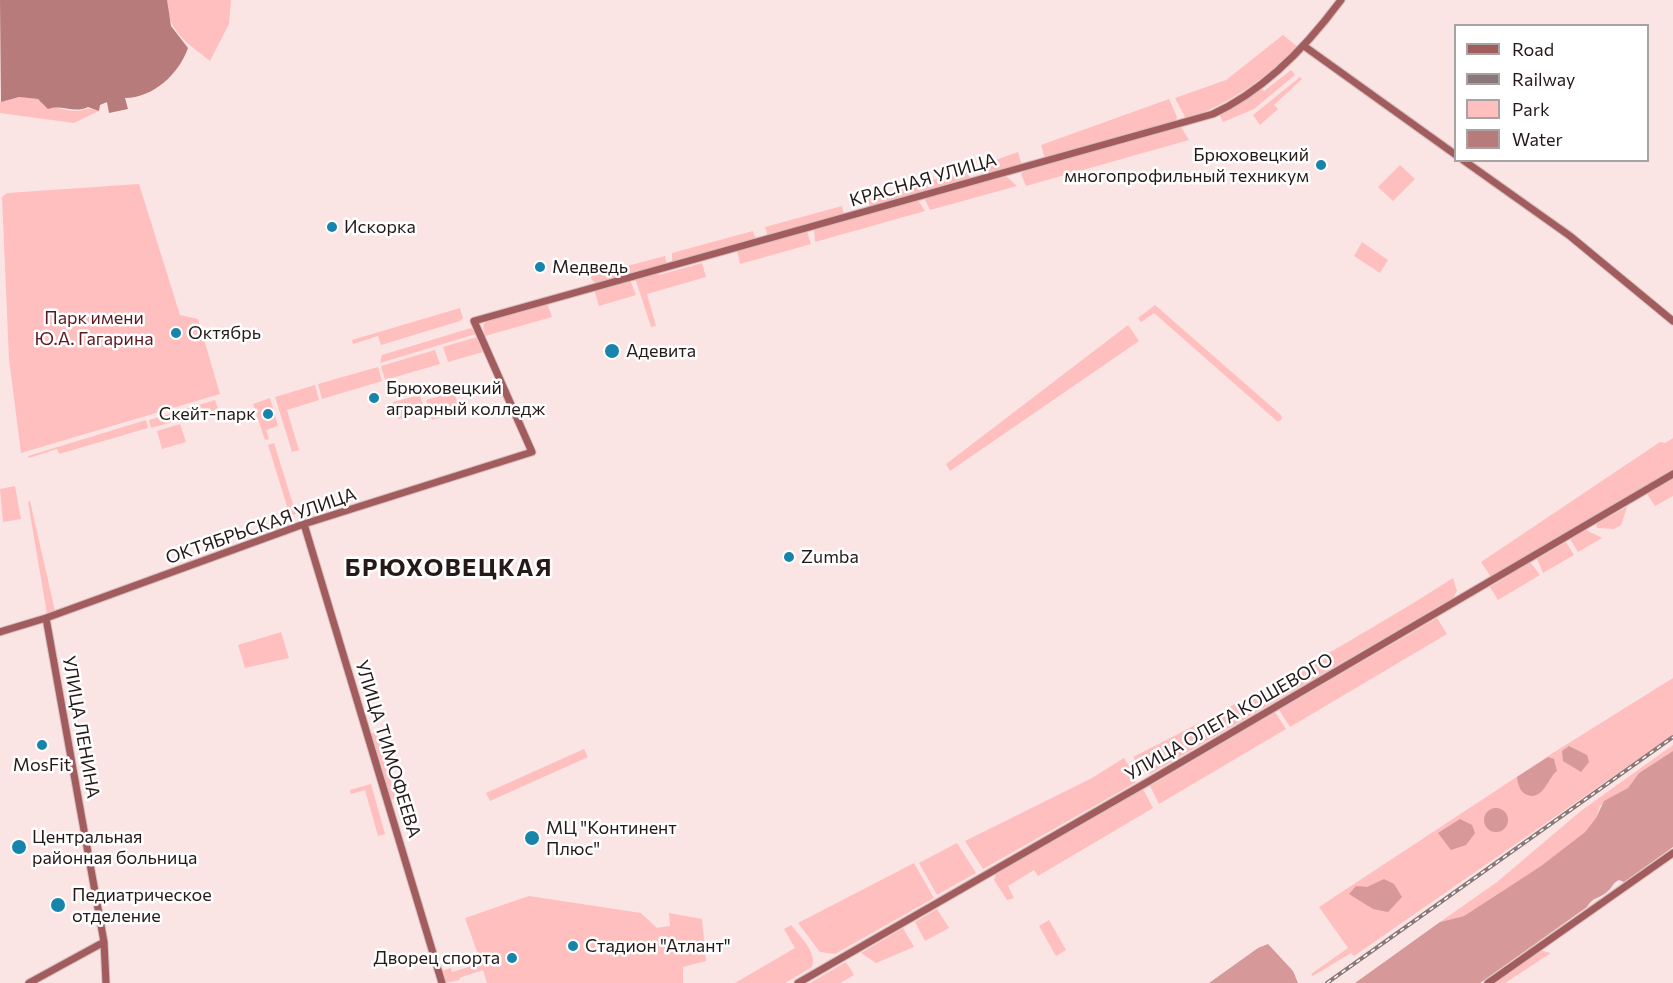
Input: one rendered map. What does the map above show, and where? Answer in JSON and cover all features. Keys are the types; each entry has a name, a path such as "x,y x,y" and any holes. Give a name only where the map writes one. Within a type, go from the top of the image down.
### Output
{"street":[{"name":"КРАСНАЯ УЛИЦА","path":"532,452 474,321 1199,119 1239,99 1304,46 1341,0"},
{"path":"1304,46 1454,154"},
{"path":"1466,162 1570,236 1673,321"},
{"name":"ОКТЯБРЬСКАЯ УЛИЦА","path":"0,632 46,618 304,524 532,452"},
{"name":"УЛИЦА ОЛЕГА КОШЕВОГО","path":"798,983 1144,784 1673,474"},
{"name":"УЛИЦА ТИМОФЕЕВА","path":"304,524 442,983"},
{"name":"УЛИЦА ЛЕНИНА","path":"46,618 104,942 106,983"},
{"path":"1488,983 1673,853"},
{"path":"29,983 104,942"}],"green space":[{"path":"167,0 231,0 229,24 210,61 180,36 170,20"},
{"path":"1283,35 1298,47 1285,59 1232,98 1186,119 1175,98 1226,80"},
{"path":"1291,70 1295,75 1254,109 1223,122 1219,114 1261,87 1264,91"},
{"path":"1300,77 1302,79 1274,105 1278,109 1260,125 1253,115"},
{"path":"19,97 38,99 50,106 65,110 99,111 74,123 0,113 0,102"},
{"path":"1169,99 1177,117 1175,122 1045,159 1041,145"},
{"path":"1181,127 1189,140 1026,186 1021,174 1025,170"},
{"path":"1018,152 1022,165 985,175 976,167"},
{"path":"1400,165 1415,179 1393,201 1378,187"},
{"path":"969,170 970,179 870,208 867,198"},
{"path":"1005,175 1017,186 930,210 924,198"},
{"name":"Парк имени Ю.А. Гагарина","path":"139,184 180,315 198,319 220,394 21,453 9,359 2,197 7,193"},
{"path":"918,200 925,211 815,242 814,229"},
{"path":"842,206 844,215 768,237 765,227"},
{"path":"753,231 756,240 672,264 672,253"},
{"path":"807,231 811,244 740,264 737,250"},
{"path":"1362,242 1388,260 1380,273 1354,256"},
{"path":"665,256 667,265 596,285 589,276"},
{"path":"702,263 706,277 647,294 656,326 651,327 635,278 656,272 659,275"},
{"path":"630,280 636,295 599,306 594,289"},
{"path":"547,303 552,317 485,336 483,326 487,320"},
{"path":"1155,305 1281,415 1282,419 1278,422 1154,313 1141,322 1138,318"},
{"path":"460,308 463,318 460,321 381,345 378,336 353,344 352,340"},
{"path":"1128,325 1139,341 950,471 946,464"},
{"path":"471,328 476,334 380,363 382,355"},
{"path":"477,337 483,352 448,362 443,347"},
{"path":"435,350 440,364 385,380 381,366"},
{"path":"378,367 382,381 322,399 318,384"},
{"path":"315,385 319,400 287,410 299,450 292,452 275,397"},
{"path":"454,392 460,411 432,420 426,400"},
{"path":"420,395 426,415 398,419 393,402"},
{"name":"Скейт-парк","path":"270,398 278,426 266,430 269,439 265,440 253,404"},
{"path":"215,400 218,409 151,428 149,420"},
{"path":"146,420 148,428 59,454 57,449 29,458 28,456"},
{"path":"180,424 186,442 162,449 157,431"},
{"path":"1673,438 1673,470 1491,577 1481,562 1660,442 1665,443"},
{"path":"274,443 296,514 290,516 268,445"},
{"path":"1673,479 1673,496 1655,506 1647,494"},
{"path":"15,486 21,519 3,522 0,489"},
{"path":"30,501 55,611 47,614 28,502"},
{"path":"1627,507 1621,525 1614,529 1597,528 1596,524"},
{"path":"1586,530 1602,538 1578,552 1570,539"},
{"path":"1566,542 1574,555 1543,573 1537,559"},
{"path":"1530,562 1540,575 1498,600 1490,587"},
{"path":"1453,578 1457,591 1453,598 1150,774 1142,770 1133,757 1295,672"},
{"path":"1437,618 1447,634 1290,727 1279,710"},
{"path":"281,632 289,658 245,668 238,645"},
{"path":"1673,678 1673,735 1354,956 1351,953 1313,976 1311,974 1348,948 1319,907 1556,751"},
{"path":"1275,712 1286,729 1159,804 1150,786"},
{"path":"376,732 396,798 390,800 370,734"},
{"path":"1673,745 1673,751 1639,773 1628,788 1600,806 1596,818 1585,832 1541,866 1464,916 1440,922 1497,882 1582,810"},
{"path":"584,749 588,757 490,801 486,793"},
{"path":"1124,758 1136,778 1135,783 983,869 965,841 1092,778"},
{"path":"371,784 385,834 378,836 365,790 351,794 350,790"},
{"path":"1143,789 1153,808 1038,876 1034,870 1008,886 1014,898 1007,900 994,880 996,874"},
{"path":"957,843 976,873 937,895 919,863"},
{"path":"914,863 934,898 835,954 820,952 798,923"},
{"name":"Стадион \"Атлант\"","path":"529,896 641,913 657,928 670,926 669,913 702,919 706,961 683,967 683,983 487,983 483,970 459,978 460,980 445,983 442,971 451,968 452,972 481,963 465,918"},
{"path":"937,909 949,928 925,941 915,922"},
{"path":"1049,920 1066,950 1056,956 1039,926"},
{"path":"791,925 810,950 812,967 785,983 735,983 795,948 784,929"},
{"path":"903,928 914,947 876,963 861,953"},
{"path":"1539,950 1551,953 1505,983 1492,983"},
{"path":"846,962 854,975 840,983 810,983"}],"shaded area":[{"path":"1569,746 1587,755 1589,762 1581,772 1563,761 1562,751"},
{"path":"1673,751 1673,847 1624,882 1617,881 1587,907 1480,983 1355,983 1440,922 1464,916 1541,866 1585,832 1596,818 1604,801 1628,788 1639,773"},
{"path":"1548,757 1554,759 1557,771 1541,792 1531,796 1525,794 1518,784 1517,777"},
{"path":"1496,808 1504,812 1508,820 1504,828 1496,832 1488,828 1484,820 1488,812"},
{"path":"1460,819 1472,825 1475,833 1466,845 1451,850 1438,833"},
{"path":"1384,879 1394,884 1402,897 1388,912 1373,909 1349,894 1356,886 1367,887"},
{"path":"1268,944 1293,971 1298,983 1209,983 1258,948"}],"water":[{"path":"0,0 167,0 171,26 188,48 178,67 164,83 145,94 125,98 128,109 109,113 107,102 100,105 99,111 88,107 78,110 48,109 38,99 19,97 1,102"}],"railway":[{"path":"1327,983 1673,737"}],"place":[{"name":"Брюховецкий многопрофильный техникум","path":"1321,165"},
{"name":"Искорка","path":"332,227"},
{"name":"Медведь","path":"540,267"},
{"name":"Октябрь","path":"176,333"},
{"name":"Адевита","path":"612,351"},
{"name":"Брюховецкий аграрный колледж","path":"374,398"},
{"name":"Скейт-парк","path":"268,414"},
{"name":"Zumba","path":"789,557"},
{"name":"MosFit","path":"42,745"},
{"name":"МЦ \"Континент Плюс\"","path":"532,838"},
{"name":"Центральная районная больница","path":"19,847"},
{"name":"Педиатрическое отделение","path":"58,905"},
{"name":"Стадион \"Атлант\"","path":"573,946"},
{"name":"Дворец спорта","path":"512,958"}],"district":[{"name":"БРЮХОВЕЦКАЯ","path":"449,568"}]}
